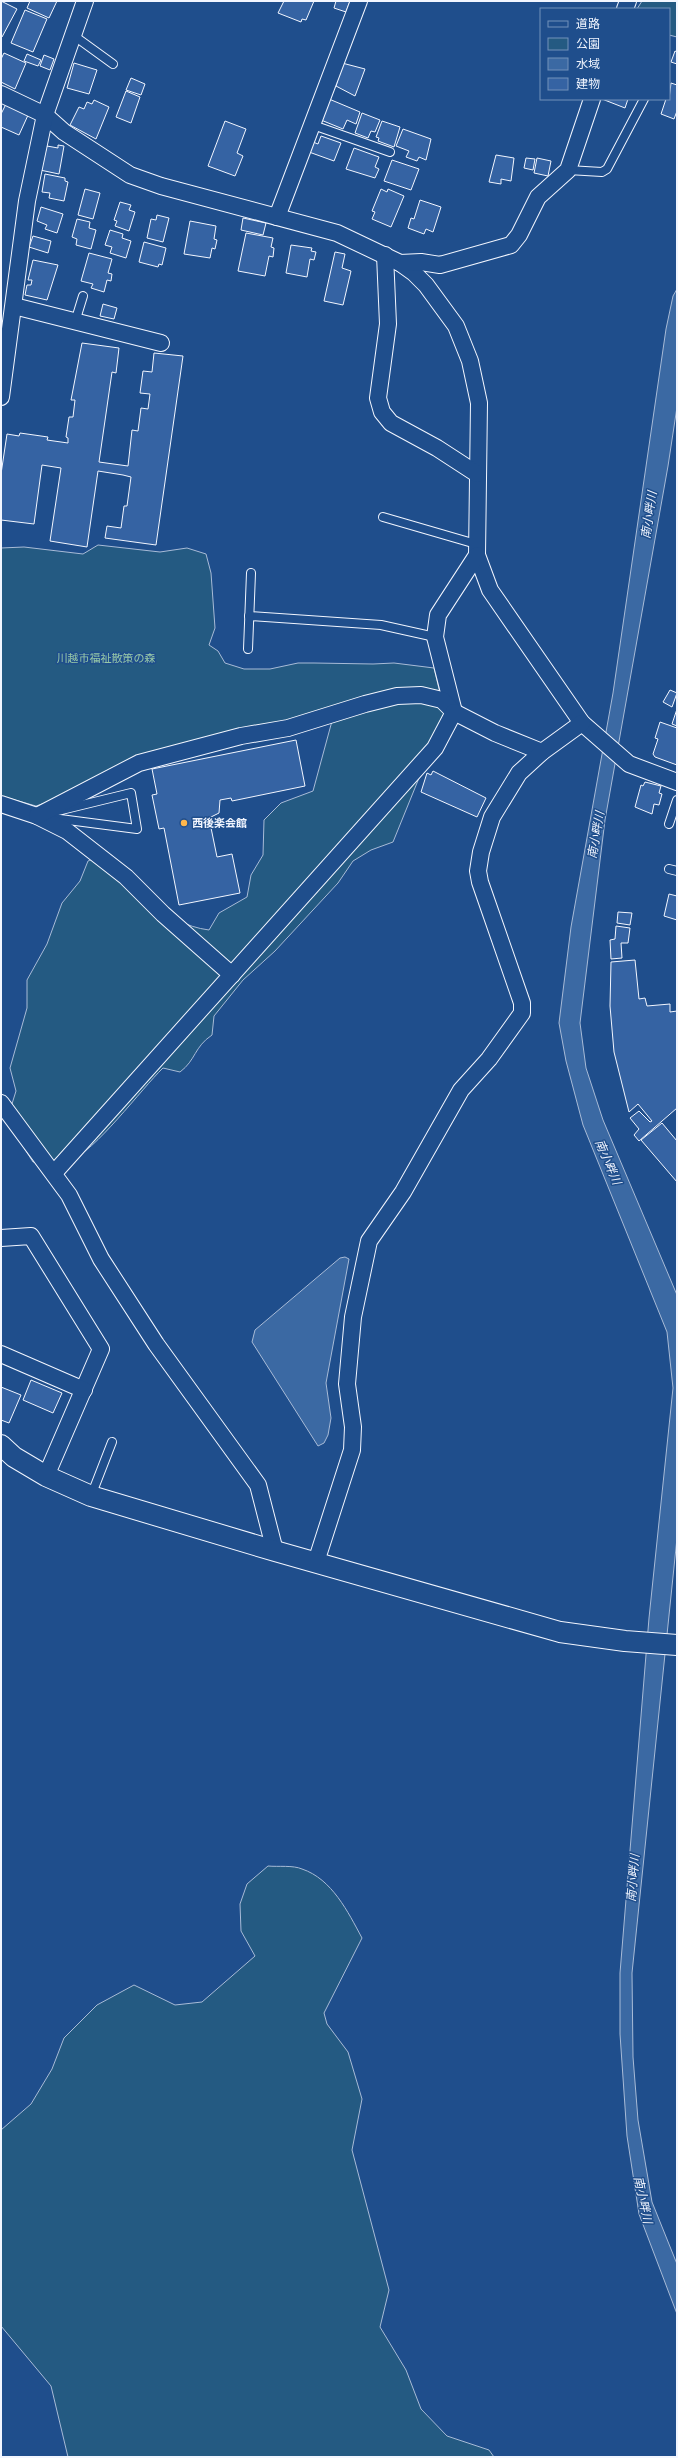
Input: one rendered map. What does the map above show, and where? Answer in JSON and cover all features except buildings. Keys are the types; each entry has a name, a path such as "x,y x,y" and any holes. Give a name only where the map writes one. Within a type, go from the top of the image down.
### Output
{"street":[{"path":"1,397 27,201 45,115 85,1"},
{"path":"277,217 313,126 359,1"},
{"path":"1,94 45,115 64,132 130,175 161,186 337,233 400,263 426,285 456,326 464,343 470,361 479,403 476,549 490,590 582,724 628,763 677,782"},
{"path":"400,263 421,262 440,265 512,246 538,197 568,170 592,100"},
{"path":"385,255 388,316 378,398 382,412 391,423 437,448 477,474"},
{"path":"14,306 161,343"},
{"path":"54,1173 435,748 454,712 435,637 438,615 476,549"},
{"path":"37,816 139,762 242,736 288,728 365,704 397,696 421,695 442,700 454,712 495,733 542,752"},
{"path":"316,1562 352,1450 353,1428 347,1384 353,1317 369,1241 403,1192 461,1090 489,1059 522,1013 522,1004 478,871 492,817 519,773 542,752 582,724"},
{"path":"1,804 37,816 68,831 126,877 163,914 232,975"},
{"path":"1,1103 69,1195 101,1260 152,1337 258,1485 275,1551"},
{"path":"1,1238 31,1236 101,1349 46,1476"},
{"path":"1,1354 84,1390"},
{"path":"1,1444 14,1457 46,1476 91,1496 275,1551 560,1632 632,1642 677,1644"}],"lane":[{"path":"74,35 113,64"},
{"path":"568,170 602,172 607,169 643,100"},
{"path":"313,126 390,152"},
{"path":"75,322 83,296"},
{"path":"383,517 476,549"},
{"path":"248,649 251,573"},
{"path":"249,616 381,625 435,637"},
{"path":"131,793 136,828 60,819 37,816 131,793"},
{"path":"669,824 677,800"},
{"path":"91,1496 112,1442"}],"green space":[{"path":"642,1 677,1 677,37 670,35 670,8 638,8"},
{"name":"川越市福祉散策の森","path":"98,545 160,552 187,548 206,554 211,573 215,628 209,645 218,651 225,663 244,669 270,669 298,663 394,663 434,668 445,714 393,842 371,850 353,861 338,883 275,951 243,980 214,1016 212,1035 202,1044 189,1063 180,1072 163,1068 118,1119 80,1155 66,1161 33,1162 19,1140 11,1107 16,1091 10,1068 27,1008 27,980 47,944 62,903 80,881 88,861 105,853 139,890 163,911 177,920 192,926 209,930 219,913 247,897 251,875 263,855 264,820 281,803 313,791 332,721 303,716 36,806 1,796 1,548 24,547 83,554"},
{"path":"268,1866 298,1868 313,1874 322,1880 345,1907 362,1938 324,2013 327,2024 348,2052 362,2099 352,2150 389,2290 380,2327 406,2370 421,2409 447,2436 489,2450 494,2457 68,2457 51,2386 1,2326 1,2130 31,2104 52,2069 64,2038 97,2005 134,1985 175,2005 202,2002 255,1956 241,1931 240,1904 247,1884"}],"water":[{"name":"南小畔川","path":"677,289 677,407 668,466 605,820 580,1023 586,1068 603,1120 677,1295 677,1538 632,1973 633,2057 638,2120 652,2202 677,2264 677,2314 639,2214 627,2136 620,2034 620,1973 649,1618 673,1388 667,1332 583,1125 566,1061 559,1023 571,927 613,693 666,329 673,296"},
{"path":"345,1257 349,1259 326,1383 331,1418 328,1435 324,1443 318,1446 252,1342 255,1330 340,1258"}],"place":[{"name":"西後楽会館","path":"184,823"}]}
